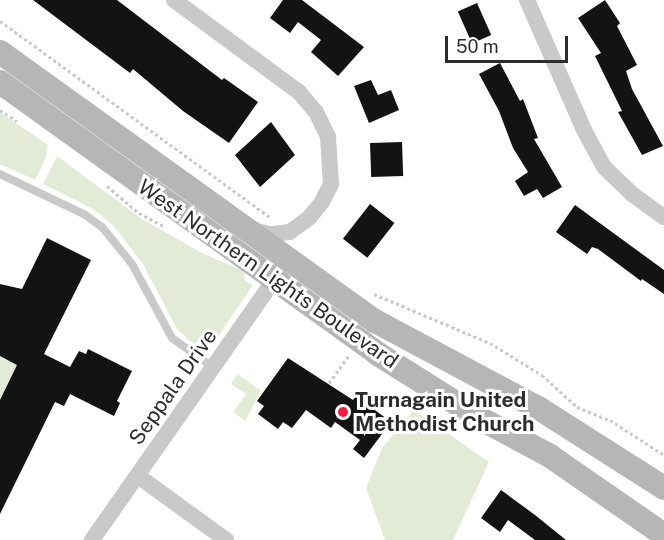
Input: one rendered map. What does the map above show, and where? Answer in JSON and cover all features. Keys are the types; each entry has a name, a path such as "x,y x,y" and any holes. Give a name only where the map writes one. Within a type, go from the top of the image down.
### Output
{"street":[{"path":"174,0 299,92 316,112 328,137 331,184 322,202 309,218 290,232 270,234 245,228"},
{"path":"527,0 584,130 604,167 632,194 664,217"},
{"name":"West Northern Lights Boulevard","path":"0,52 375,321 540,409 664,488"},
{"name":"West Northern Lights Boulevard","path":"0,82 274,282 378,354 483,420 550,456 664,535"},
{"name":"Seppala Drive","path":"92,540 289,259"},
{"path":"138,476 226,540"}],"lane":[{"path":"0,174 84,214 102,227 132,264 172,338 214,368"}],"path":[{"path":"0,21 290,232"},
{"path":"373,293 490,343 542,375 577,407 610,420 664,455"},
{"path":"329,383 350,354"}],"green space":[{"path":"0,112 48,145 45,160 35,180 0,164"},
{"path":"57,156 142,219 204,254 244,271 245,281 253,285 217,338 209,346 201,347 191,342 177,329 143,264 113,225 93,209 43,184"},
{"path":"0,356 17,365 0,400"},
{"path":"237,374 261,391 245,421 233,412 246,394 231,384"},
{"path":"414,410 489,462 453,540 385,540 366,488 382,448"}],"building":[{"path":"33,0 117,0 222,80 224,78 258,102 229,143 183,111 133,69 130,73"},
{"path":"283,0 302,0 364,47 338,76 311,52 321,40 298,22 290,33 270,18"},
{"path":"605,0 620,23 617,26 637,65 626,71 632,89 663,146 642,155 618,112 622,111 595,56 601,53 578,18"},
{"path":"477,3 491,35 472,44 458,12"},
{"path":"500,63 520,101 523,99 538,138 534,139 562,187 543,198 537,189 524,196 515,181 528,172 513,148 499,111 479,74"},
{"path":"371,80 378,95 391,90 399,110 369,123 354,86"},
{"path":"271,122 295,155 260,187 235,155"},
{"path":"402,142 403,176 371,177 370,143"},
{"path":"370,204 394,223 367,258 343,239"},
{"path":"575,205 664,270 664,294 642,279 641,281 598,249 592,247 587,254 556,232"},
{"path":"47,238 91,260 44,354 70,367 79,351 86,354 88,349 132,371 117,401 120,403 114,416 70,394 64,406 55,402 0,514 0,400 17,365 0,356 0,284 22,289"},
{"name":"Turnagain United Methodist Church","path":"288,358 353,400 356,396 391,422 364,458 353,449 360,440 335,422 331,428 306,410 292,428 283,422 278,429 258,414 264,406 257,401"},
{"path":"501,490 566,540 535,540 508,520 500,532 481,518"}],"place":[{"name":"Turnagain United Methodist Church","path":"343,412"}]}
